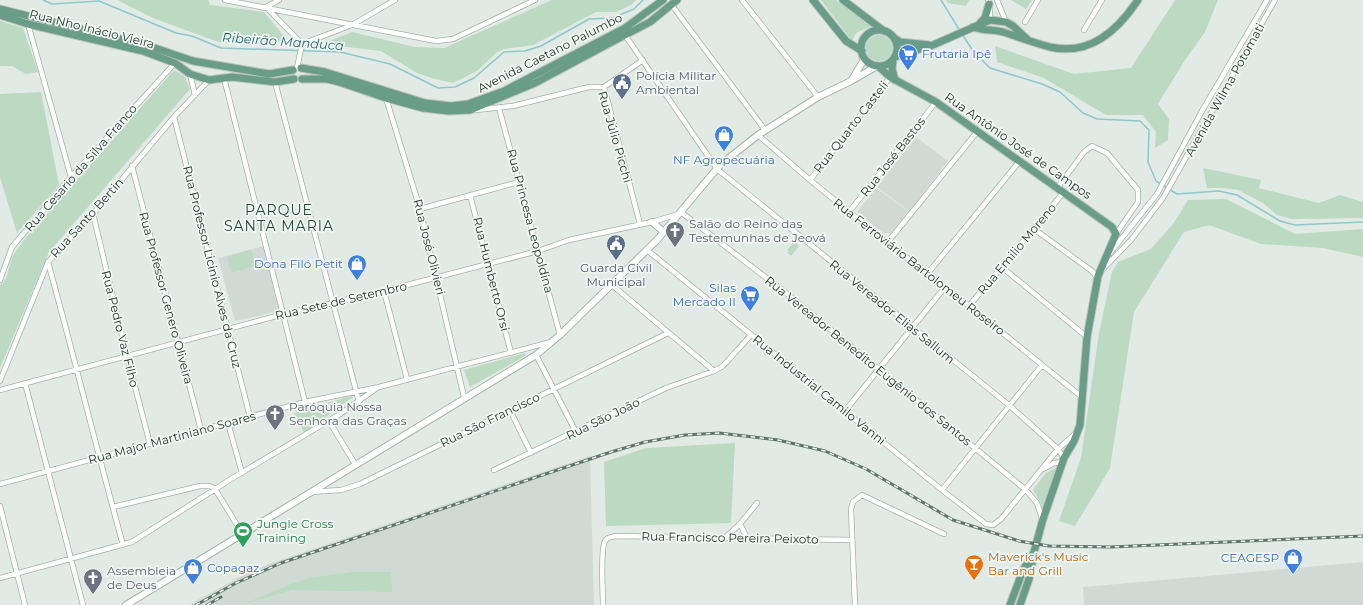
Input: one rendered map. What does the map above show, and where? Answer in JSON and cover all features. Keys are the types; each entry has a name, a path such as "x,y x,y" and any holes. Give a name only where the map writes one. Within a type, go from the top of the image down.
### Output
{"main road":[{"name":"Avenida Caetano Palumbo","path":"297,69 325,72 425,103 451,106 468,104 504,91 625,28 663,0"},
{"path":"813,0 846,41 862,51"},
{"path":"843,0 900,42 933,45"},
{"path":"974,26 980,30 1003,32 1050,47 1065,49 1097,42 1109,35 1138,0"},
{"name":"Avenida Caetano Palumbo","path":"302,79 327,79 423,108 448,111 470,110 535,83 650,22 674,2"},
{"path":"974,26 985,18 988,2"},
{"name":"Rua Nho Inácio Vieira","path":"0,9 149,46 193,62 269,74 297,69"},
{"name":"Rua Nho Inácio Vieira","path":"0,15 28,24 143,51 175,62 190,74 209,80 232,77 275,82 294,79"},
{"path":"990,20 992,30"},
{"path":"126,605 308,492 536,355 560,335 647,250 682,213 717,169 765,130 818,97 877,66 889,63 894,59 933,45 990,20 1006,22 1013,26 1027,39"},
{"path":"1003,32 1006,27 1006,22"},
{"path":"877,66 865,58 862,51 862,45 868,34 873,31 884,31"},
{"path":"893,77 894,59 897,48 894,38"},
{"path":"851,81 865,58"},
{"path":"190,74 190,67 193,62"},
{"name":"Rua Antônio José de Campos","path":"877,66 936,102 1018,162 1058,187 1112,227 1115,237"},
{"path":"297,69 304,74 302,79 298,81 292,76 297,69"},
{"path":"652,222 664,232"},
{"path":"1020,605 1029,579 1034,552 1043,519 1064,460 1077,432 1082,397 1087,337 1099,275 1115,237"},
{"path":"1010,605 1023,570 1034,552"}],"street":[{"path":"225,0 436,41 453,39 535,0"},
{"path":"266,7 279,0"},
{"path":"302,46 352,25 395,0"},
{"path":"742,0 818,97"},
{"path":"997,0 1006,22"},
{"path":"1025,22 1038,0"},
{"path":"1084,30 1102,0"},
{"name":"Avenida Wilma Potomati","path":"1108,256 1157,194 1168,177 1202,111 1267,0"},
{"name":"Avenida Wilma Potomati","path":"1099,275 1131,240 1164,198 1275,0"},
{"path":"674,2 765,130"},
{"path":"988,2 990,20"},
{"path":"266,7 302,46"},
{"path":"28,24 70,177"},
{"name":"Rua Vereador Elias Sallum","path":"625,35 717,169 1010,406 1058,449 1064,460"},
{"path":"297,69 302,46"},
{"path":"604,87 643,60"},
{"name":"Rua Cesario da Silva Franco","path":"0,280 12,247 70,177 175,62"},
{"path":"190,74 196,95"},
{"name":"Rua Quarto Casteli","path":"810,180 893,77"},
{"path":"224,78 305,402"},
{"name":"Rua Santo Bertin","path":"0,381 48,262 93,214 174,117 209,80"},
{"path":"275,82 359,402"},
{"name":"Rua Júlio Picchi","path":"470,110 499,108 589,87 604,87 640,224"},
{"name":"Rua José Olivieri","path":"386,98 420,209 464,397"},
{"name":"Rua José Bastos","path":"849,212 936,102"},
{"name":"Rua Princesa Leopoldina","path":"499,108 560,335"},
{"name":"Rua Professor Licinio Alves da Cruz","path":"174,117 250,417"},
{"path":"887,243 977,132"},
{"name":"Rua Ferroviário Bartolomeu Roseiro","path":"758,135 887,243 928,272 1082,397"},
{"path":"1058,187 1084,152 1092,146 1101,148 1107,153 1138,190 1140,196 1138,202 1115,237"},
{"path":"928,272 1018,162"},
{"name":"Rua Professor Genero Oliveira","path":"132,166 201,430"},
{"path":"420,209 470,194 519,182"},
{"name":"Rua Emilio Moreno","path":"969,306 1064,192"},
{"name":"Rua Humberto Orsi","path":"470,194 510,353"},
{"name":"Rua Sete de Setembro","path":"0,390 284,314 384,291 538,251 569,240 652,222 682,213"},
{"name":"Rua Vereador Benedito Eugênio dos Santos","path":"682,213 786,293 1026,490 1037,503 1043,519"},
{"name":"Rua Pedro Vaz Filho","path":"93,214 150,444"},
{"path":"1034,229 1099,275"},
{"name":"Rua Industrial Camilo Vanni","path":"647,250 942,490 986,524 993,525 1001,519 1026,490"},
{"path":"48,262 78,369 99,457 123,545"},
{"path":"1002,268 1087,337"},
{"path":"612,285 714,371"},
{"path":"845,411 945,287"},
{"path":"384,291 407,379"},
{"name":"Rua São Francisco","path":"308,492 341,490 360,484 668,333"},
{"name":"Rua São João","path":"494,470 666,388 714,371 723,366 751,335"},
{"name":"Rua Major Martiniano Soares","path":"0,484 305,402 357,393 553,341"},
{"path":"536,355 576,432"},
{"path":"942,490 1042,365"},
{"path":"25,383 83,605"},
{"path":"0,578 72,560 132,542 215,489 329,421 379,387"},
{"path":"510,410 531,453"},
{"path":"329,421 355,464"},
{"path":"228,423 242,473"},
{"path":"1026,490 1040,470 1058,449 1077,432"},
{"path":"1040,470 1064,460"},
{"path":"113,507 200,486 210,486 215,489 242,533"},
{"path":"855,605 850,509 853,502 862,495 944,534"},
{"path":"726,538 757,503"},
{"path":"0,506 25,605"},
{"path":"740,524 747,538"},
{"name":"Rua Francisco Pereira Peixoto","path":"603,605 602,551 604,542 608,538 616,536 852,540"}],"shaded area":[{"path":"916,137 948,161 909,211 877,187"},
{"path":"876,188 908,211 891,233 883,233 857,212"},
{"path":"264,246 279,311 235,321 218,258"},
{"path":"590,456 594,605 189,605 241,576 274,562"},
{"name":"CEAGESP","path":"1363,562 1363,605 1084,605 1083,587"}],"green space":[{"path":"117,0 208,0 210,5 264,12 288,41 221,43 153,18"},
{"path":"552,0 636,0 631,5 616,12 596,12 533,45 504,49 496,53 477,71 453,83 417,73 381,51 322,44 352,32 415,47 444,48"},
{"path":"821,0 836,0 871,26 856,33 852,41"},
{"path":"946,0 969,0 966,6 948,3"},
{"path":"1011,0 1032,0 1026,9"},
{"path":"1175,0 1218,0 1205,32 1185,60 1158,104 1169,119 1168,140 1155,148 1156,132 1143,115 1106,115 1044,78 997,62 995,46 1074,74 1131,68"},
{"path":"0,21 23,28 38,72 26,74 12,66 0,66"},
{"path":"879,35 888,39 892,48 888,57 879,61 870,57 866,48 870,39"},
{"path":"174,70 185,77 190,89 49,252 0,368 0,285 6,279 12,257 23,241"},
{"path":"41,92 59,185 17,233 0,177 0,94"},
{"path":"1203,168 1261,180 1259,188 1319,203 1340,195 1363,202 1363,218 1292,219 1277,215 1263,203 1238,190 1207,188"},
{"path":"1226,199 1295,234 1363,229 1363,257 1323,248 1261,244 1209,225 1184,232 1134,312 1110,468 1075,526 1059,521 1081,458 1099,333 1112,272 1118,262 1151,249 1173,224 1188,200"},
{"path":"794,242 799,246 791,256 787,253 789,251 787,250"},
{"path":"251,250 256,266 231,273 227,257"},
{"path":"525,353 525,356 470,387 464,370"},
{"path":"351,396 353,397 304,433 294,413"},
{"path":"735,443 731,523 606,526 604,462 646,448"},
{"path":"1057,467 1043,509 1033,490 1045,474"},
{"path":"353,572 391,572 392,592 291,590 242,605 309,578"}],"waterway":[{"name":"Ribeirão Manduca","path":"43,0 52,4 99,1 176,33 192,36 221,48 340,52 390,64 438,88 455,87 474,78 504,52 525,51 541,46 589,19 612,18 634,9 643,0"},
{"name":"Ribeirão Manduca","path":"941,0 960,31"},
{"name":"Ribeirão Manduca","path":"962,34 973,51 990,68 1042,84 1060,92 1083,113 1097,119 1140,121 1149,130 1148,162 1156,181 1177,194 1219,191 1237,195 1280,221 1295,225 1363,222"}],"railway":[{"path":"196,605 236,583 281,563 611,452 645,442 685,435 719,433 778,440 825,451 866,469 953,520 1019,541 1049,546 1111,547 1363,536"},
{"path":"207,605 221,597"}],"place":[{"name":"Frutaria Ipê","path":"908,71"},
{"name":"Polícia Militar Ambiental","path":"622,100"},
{"name":"NF Agropecuária","path":"724,152"},
{"name":"Salão do Reino das Testemunhas de Jeová","path":"675,248"},
{"name":"Guarda Civil Municipal","path":"616,261"},
{"name":"Dona Filó Petit","path":"357,281"},
{"name":"Silas Mercado II","path":"750,312"},
{"name":"Paróquia Nossa Senhora das Graças","path":"275,431"},
{"name":"Jungle Cross Training","path":"243,548"},
{"name":"CEAGESP","path":"1293,575"},
{"name":"Maverick's Music Bar and Grill","path":"974,581"},
{"name":"Copagaz","path":"193,585"},
{"name":"Assembleia de Deus","path":"93,595"}],"district":[{"name":"PARQUE SANTA MARIA","path":"279,218"}]}
